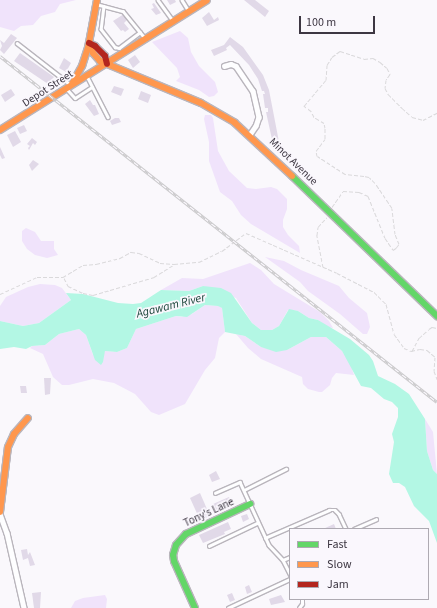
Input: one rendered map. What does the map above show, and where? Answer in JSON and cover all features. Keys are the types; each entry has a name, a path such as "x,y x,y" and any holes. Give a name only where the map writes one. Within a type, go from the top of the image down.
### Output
{"main road":[{"name":"Depot Street","path":"0,130 207,0"},
{"path":"69,87 82,66 89,43 96,2"},
{"path":"89,43 96,46 105,56 107,64"},
{"name":"Minot Avenue","path":"107,64 214,110 235,123 250,135 437,316"},
{"path":"1,516 8,447 16,431 28,418"},
{"name":"Tony's Lane","path":"195,608 174,561 173,555 176,545 186,534 250,504"}],"street":[{"path":"224,66 231,64 236,66 252,91 259,117 256,126 250,135"},
{"path":"1,516 7,533 24,608"}],"lane":[{"path":"158,0 173,22"},
{"path":"182,0 189,11"},
{"path":"96,2 104,6 123,11 146,39"},
{"path":"104,6 101,29 116,47 119,48 140,32"},
{"path":"17,43 69,87 75,98 92,87"},
{"path":"86,75 108,117"},
{"path":"244,490 286,469"},
{"path":"215,494 240,482 265,538 269,545 283,560 289,572"},
{"path":"265,538 329,510 335,510 339,514 346,528"},
{"path":"356,528 376,519"},
{"path":"209,546 257,523"},
{"path":"283,560 289,557"},
{"path":"228,608 289,579"}],"path":[{"path":"323,267 317,235 318,227 343,191 359,192 368,196 385,238 393,250 399,244 394,229 392,208 375,183 364,176 344,174 317,156 316,151 325,139 324,123 314,117 311,111 304,106 326,80 328,65 332,57 340,51 364,59 373,58 387,68 390,74 386,80 385,88 388,94 402,108 412,116 423,120 437,113"},
{"path":"0,294 37,277 63,277 83,265 96,264 120,258 131,252 139,253 160,263 174,264 198,262 209,258 238,240 246,232 362,285 381,298 386,304 396,340 404,348 411,352 420,349 432,353 436,357 434,371 437,379"},
{"path":"63,277 68,286 84,293 93,294 154,277 174,264"},
{"path":"411,352 419,338 432,327 437,328"}],"shaded area":[{"path":"0,0 76,0 60,4 55,12 41,16 33,25 21,26 14,31 0,27"},
{"path":"180,31 188,38 191,52 199,66 215,82 218,92 214,96 209,97 199,90 176,81 180,77 177,68 152,42"},
{"path":"205,115 211,115 213,118 218,151 229,171 247,188 256,189 271,187 277,189 287,199 287,209 283,220 283,227 288,235 299,246 300,253 251,224 241,215 232,201 220,192 209,161 209,142 204,119"},
{"path":"26,228 35,232 41,241 54,241 54,249 58,255 47,258 35,255 27,249 22,241 22,231"},
{"path":"265,257 284,261 339,286 349,298 367,313 370,327 367,334 363,334 340,314 308,291 300,282"},
{"path":"250,263 261,270 274,284 320,312 329,321 333,328 327,327 318,320 309,318 298,311 288,310 279,326 272,330 261,330 252,323 236,298 203,286 189,291 161,290 182,278 203,279"},
{"path":"40,284 55,285 62,288 71,300 39,323 23,326 0,321 0,306 6,297 28,287"},
{"path":"205,305 219,306 222,308 225,332 219,338 215,358 205,370 185,404 159,415 151,412 135,394 114,383 93,379 69,385 62,385 53,377 43,354 30,348 32,346 45,345 59,334 79,329 86,335 93,355 102,358 105,351 117,352 127,348 136,329 176,316 182,317 192,314"},
{"path":"236,334 245,336 261,347 287,350 311,337 326,337 342,351 350,363 354,375 336,373 332,378 330,385 322,392 308,389 303,384 302,377 261,359 248,348"},
{"path":"425,419 433,432 437,474 433,470 427,451"},
{"path":"105,595 107,599 106,608 71,608 75,601 83,598"}],"water":[{"name":"Agawam River","path":"203,286 221,288 231,293 252,323 261,330 272,330 279,326 289,309 298,311 309,318 318,320 350,339 369,355 373,361 378,376 395,384 409,394 425,419 427,451 433,470 437,474 437,543 429,521 414,506 405,487 399,483 393,483 389,474 394,442 392,434 398,417 398,408 392,402 384,399 371,388 361,386 342,351 326,337 311,337 287,350 276,352 261,347 245,336 225,332 222,308 218,306 205,305 187,317 176,316 136,329 127,348 117,352 105,351 101,365 95,360 86,335 79,329 59,334 45,345 32,346 26,349 14,347 0,349 0,321 23,326 39,323 71,300 66,293 83,294 118,303 133,304 141,303 161,290 189,291"}],"building":[{"path":"167,0 175,0 176,2 170,5"},
{"path":"244,0 255,0 269,11 265,17"},
{"path":"154,3 161,13 156,15 151,9 154,8 152,4"},
{"path":"209,12 214,20 218,17 219,20 207,26 202,18"},
{"path":"124,14 128,19 124,23 129,29 125,32 123,30 121,31 113,21"},
{"path":"11,34 17,38 4,54 0,50 2,46 0,40 4,43"},
{"path":"230,37 243,47 263,75 269,90 279,142 273,144 266,112 268,112 268,108 265,108 263,94 265,94 249,65 230,45 226,48 227,50 214,56 211,50 224,45"},
{"path":"20,53 54,77 48,84 14,61"},
{"path":"135,55 140,62 133,68 128,60"},
{"path":"64,58 71,63 66,72 59,68"},
{"path":"114,86 124,89 121,96 111,92"},
{"path":"11,89 15,95 5,102 1,95"},
{"path":"141,91 151,95 148,103 138,99"},
{"path":"90,100 93,105 95,105 99,114 94,116 85,104"},
{"path":"115,118 119,118 121,122 112,125 110,121"},
{"path":"24,125 27,131 20,134 17,128"},
{"path":"15,131 21,142 13,147 7,135"},
{"path":"32,138 37,142 35,145 33,143 29,150 28,148 30,146 27,144"},
{"path":"0,147 5,158 2,159 0,155"},
{"path":"33,160 39,164 32,171 29,165"},
{"path":"44,378 51,378 50,394 45,395"},
{"path":"20,386 26,386 27,393 21,393"},
{"path":"216,471 220,479 212,482 209,475"},
{"path":"200,493 210,516 200,520 190,498"},
{"path":"229,497 233,505 216,513 213,504"},
{"path":"247,514 249,519 243,522 241,516"},
{"path":"228,522 231,529 224,532 225,534 203,543 199,535"},
{"path":"334,524 336,528 325,528"},
{"path":"27,549 28,555 30,552 35,565 30,566 28,558 23,560 21,550"},
{"path":"249,585 252,592 247,594 245,587"},
{"path":"41,592 40,608 34,608 32,593"},
{"path":"232,593 235,600 230,602 227,595"},
{"path":"281,595 285,602 271,605 269,599"}],"railway":[{"path":"0,56 437,402"}],"traffic: fast":[{"path":"292,176 437,316"},
{"path":"195,608 174,561 173,555 176,545 186,534 250,504"}],"traffic: slow":[{"path":"72,84 82,66 88,48 97,0"},
{"path":"0,130 207,0"},
{"path":"89,43 93,53 100,61 201,103 235,123 292,176"},
{"path":"0,512 8,447 14,434 28,418"}],"traffic: jam":[{"path":"89,43 95,46 105,56 107,64"}]}
